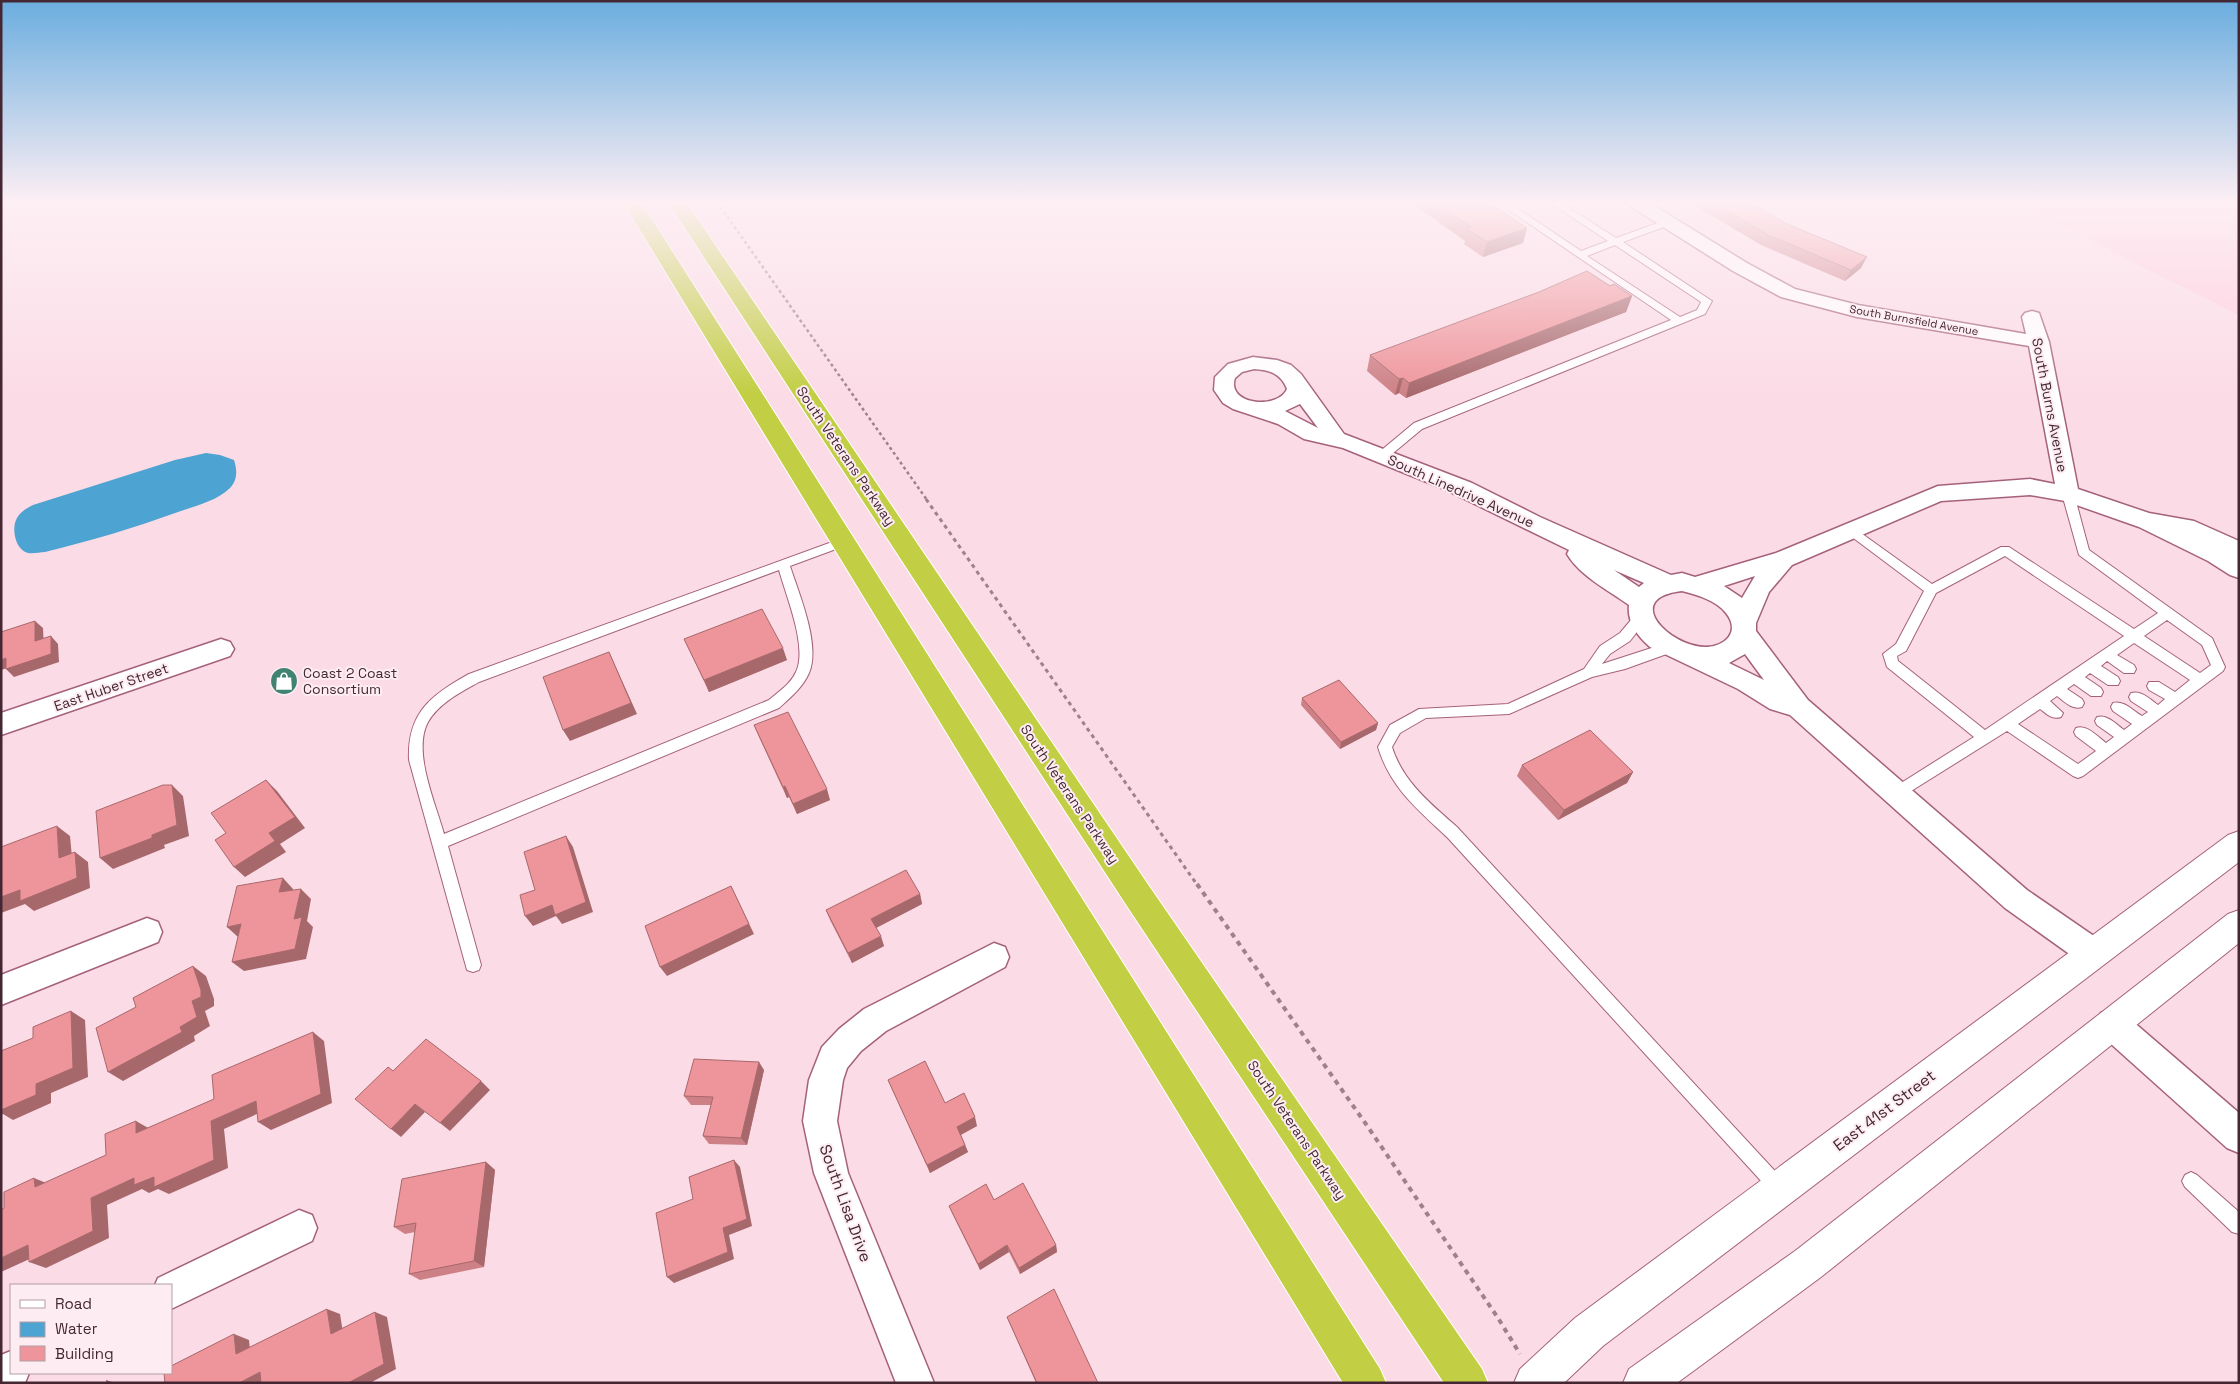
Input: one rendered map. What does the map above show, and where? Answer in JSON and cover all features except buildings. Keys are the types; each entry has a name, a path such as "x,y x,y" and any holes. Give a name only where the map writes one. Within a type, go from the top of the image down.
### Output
{"highway":[{"path":"672,267 1366,1383"},
{"name":"South Veterans Parkway","path":"720,267 1144,904 1468,1383"}],"main road":[{"name":"East 41st Street","path":"1535,1382 1589,1332 2239,844"},
{"path":"1643,1383 1808,1264 2239,924"}],"street":[{"name":"South Burnsfield Avenue","path":"1739,267 1788,293 1857,311 2038,342"},
{"name":"South Burns Avenue","path":"2032,317 2068,494"},
{"path":"1298,386 1297,394 1291,401 1271,409 1258,409 1246,407 1227,396 1223,389 1223,381 1234,368 1256,363 1280,367 1296,379 1298,386 1337,439"},
{"name":"South Linedrive Avenue","path":"1258,409 1290,421 1313,434 1337,439 1443,480 1556,534 1666,583"},
{"path":"1698,585 1784,559 1938,494 2030,487 2068,494 2148,521 2216,555 2239,569"},
{"path":"2148,521 2186,526 2239,551"},
{"name":"South Linedrive Avenue","path":"1556,534 1642,610"},
{"path":"1675,649 1695,656 1712,657 1728,653 1740,646 1744,628 1759,588 1784,559"},
{"path":"1799,707 1779,702 1747,682 1660,641 1648,629 1642,610 1645,595 1654,588 1666,583 1682,582 1714,591 1728,600 1738,610 1744,628 1799,707 1895,794 2016,899 2093,953"},
{"name":"East Huber Street","path":"1,724 221,649"},
{"path":"1,990 147,932"},
{"name":"South Lisa Drive","path":"915,1383 831,1173 820,1121 826,1080 834,1058 850,1040 876,1020 994,957"},
{"path":"2112,1024 2239,1136"},
{"path":"172,1291 299,1228"}],"lane":[{"path":"1599,267 1679,321"},
{"path":"1382,456 1418,426 1701,312 1707,301 1653,267"},
{"path":"2007,724 2078,772 2218,667 2207,642 2083,552 2068,494"},
{"path":"1850,531 1932,590"},
{"path":"473,966 416,760 414,744 423,717 450,691 474,678 782,563 844,542"},
{"path":"1985,738 1892,663 1890,654 1901,647 1932,590 2005,550 2200,680"},
{"path":"439,843 774,704 794,686 804,670 806,646 782,563"},
{"path":"1589,674 1604,650 1625,637 1642,610"},
{"path":"1895,794 2007,724 2167,613"},
{"path":"1675,649 1589,674 1508,709 1424,713 1395,728 1385,746 1391,766 1414,797 1452,832 1780,1189"},
{"path":"2106,654 2129,669"},
{"path":"2090,666 2113,681"},
{"path":"2074,677 2096,692"},
{"path":"2154,686 2175,699"},
{"path":"2057,689 2077,703"},
{"path":"2136,697 2158,712"},
{"path":"2039,701 2056,714"},
{"path":"2118,707 2142,724"},
{"path":"2102,721 2124,737"},
{"path":"2081,732 2107,750"},
{"path":"2191,1181 2239,1225"}],"path":[{"path":"763,267 1373,1135 1498,1318 1535,1382"}],"shaded area":[{"path":"2142,267 2239,267 2239,315"}],"water":[{"path":"206,453 234,460 236,467 236,478 233,485 225,493 212,500 128,529 45,552 28,553 20,548 17,543 14,533 15,522 20,514 33,505 175,460"}],"place":[{"name":"Coast 2 Coast Consortium","path":"284,681"}]}
